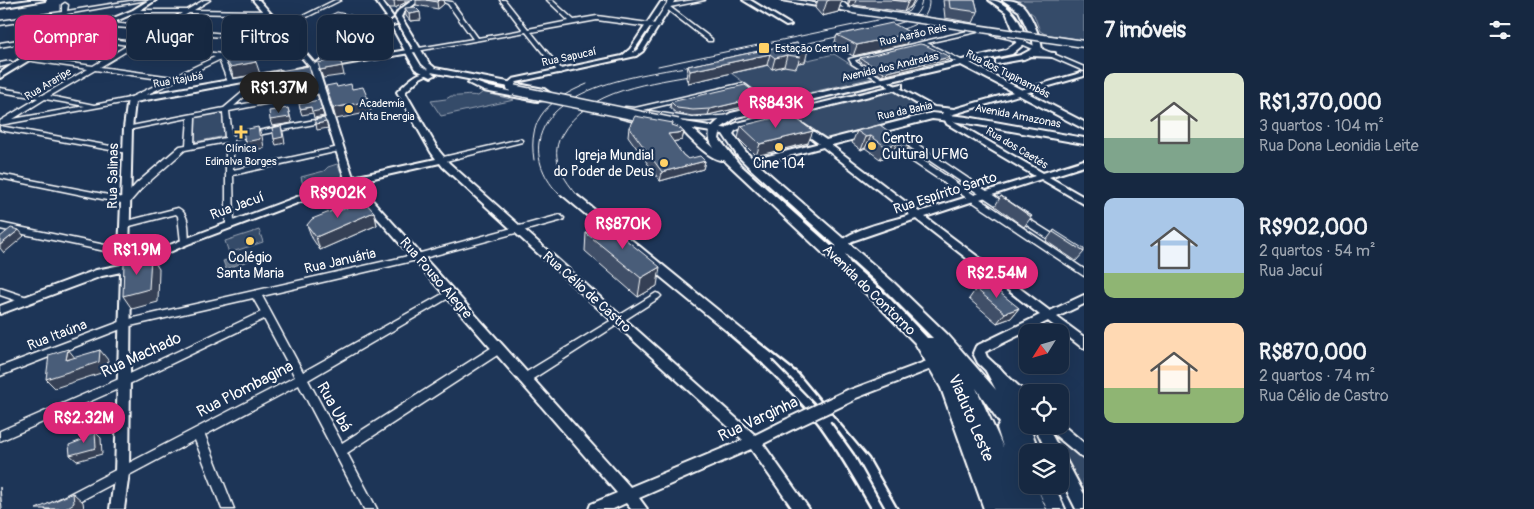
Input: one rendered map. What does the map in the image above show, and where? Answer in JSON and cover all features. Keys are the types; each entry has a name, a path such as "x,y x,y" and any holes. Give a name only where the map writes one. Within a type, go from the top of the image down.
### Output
{"main road":[{"path":"117,16 130,11 147,0"},
{"path":"117,18 135,11 153,0"},
{"path":"409,0 393,12 394,17 418,67 426,73 472,83 513,86 544,91 547,94 537,99 487,89 472,83"},
{"path":"394,17 416,0"},
{"path":"993,0 1002,5 1035,51"},
{"path":"1008,0 1020,7 1022,35"},
{"path":"394,17 419,50 426,64 433,70 513,86 684,127 729,132"},
{"name":"Avenida dos Andradas","path":"729,132 740,125 764,120 784,109 883,80 1009,52 1016,48 1022,35"},
{"name":"Avenida dos Andradas","path":"1004,61 1024,52 1022,35"},
{"name":"Avenida dos Andradas","path":"713,130 717,124 734,115 772,106 784,109 894,87 1004,61 1035,51 1052,55"},
{"path":"0,70 15,60"},
{"path":"0,76 23,60"},
{"name":"Rua dos Tupinambás","path":"963,63 1084,126"},
{"path":"784,109 804,129 824,144"},
{"name":"Avenida Amazonas","path":"950,114 963,123 1084,141"},
{"name":"Rua da Bahia","path":"824,144 932,116 950,114"},
{"path":"764,120 785,121 804,129"},
{"path":"684,127 722,159 735,166"},
{"name":"Avenida do Contorno","path":"713,130 713,140 735,166 847,267 898,315 920,339 948,386 993,509"},
{"name":"Avenida do Contorno","path":"729,132 732,141 755,167 841,243 943,339 970,369 1000,409"},
{"name":"Viaduto Leste","path":"898,315 924,336 947,362 957,381 1008,509"},
{"name":"Viaduto Leste","path":"943,339 996,446 1023,509"},
{"path":"993,371 1006,393 1028,444"},
{"name":"Viaduto Leste","path":"1000,409 1019,450"},
{"name":"Viaduto Leste","path":"1033,494 1037,509"},
{"path":"1049,494 1056,509"}],"street":[{"path":"0,6 42,0"},
{"path":"0,24 147,0"},
{"name":"Rua Araripe","path":"183,15 208,0"},
{"name":"Rua Pouso Alegre","path":"256,0 267,13"},
{"path":"307,15 339,0"},
{"path":"314,67 394,17 378,0"},
{"path":"440,0 450,3 477,40"},
{"path":"502,0 560,70"},
{"path":"550,0 574,23"},
{"path":"624,58 632,50 647,25 672,0"},
{"path":"666,6 703,0"},
{"path":"784,0 1084,43"},
{"path":"749,1 788,25"},
{"path":"831,7 842,2 850,10"},
{"path":"63,13 65,5"},
{"path":"666,6 710,40"},
{"path":"656,26 666,6"},
{"path":"135,11 267,13"},
{"name":"Rua Itajubá","path":"1,125 132,100 148,95 603,18 656,26"},
{"path":"954,36 944,26 945,22 1084,43"},
{"name":"Rua Sapucaí","path":"513,86 560,70 634,56 640,51 656,26"},
{"name":"Rua Aarão Reis","path":"852,60 954,36 975,28"},
{"path":"0,45 15,43"},
{"name":"Rua dos Tupinambás","path":"922,43 963,63"},
{"name":"Rua Araripe","path":"1,125 127,48"},
{"path":"212,55 220,56"},
{"path":"1052,55 1084,69"},
{"path":"148,95 172,80 220,56"},
{"path":"220,56 231,82"},
{"name":"Rua Pouso Alegre","path":"307,59 314,67 350,181 640,509"},
{"path":"41,60 172,80"},
{"path":"852,60 932,109 950,114"},
{"path":"0,65 10,63"},
{"name":"Rua Célio de Castro","path":"426,73 418,77 401,92 442,160 754,442 802,509"},
{"name":"Rua da Bahia","path":"950,114 1084,74"},
{"path":"226,109 263,77"},
{"path":"635,110 744,85 772,106"},
{"path":"0,90 98,106"},
{"path":"128,128 321,92"},
{"name":"Rua Salinas","path":"117,509 122,473 126,267 124,252 128,128 132,100"},
{"path":"684,127 622,117 627,108 701,121 734,115"},
{"path":"226,109 229,138 230,225"},
{"path":"190,146 192,116"},
{"path":"0,176 94,193 126,201 138,186 176,152 190,146 330,119"},
{"name":"Rua dos Caetés","path":"963,123 1042,176 1084,201"},
{"path":"1,125 127,151"},
{"path":"1064,246 911,144 900,140 893,142 895,146 1084,273"},
{"name":"Rua Jacuí","path":"0,310 100,273 126,267 185,242 350,181 520,141"},
{"path":"824,144 1084,343"},
{"name":"Rua da Bahia","path":"755,167 763,160 824,144"},
{"path":"230,173 339,149"},
{"name":"Rua Espírito Santo","path":"841,243 854,236 1084,163"},
{"path":"126,224 178,211 182,215 185,242"},
{"name":"Rua Januária","path":"125,324 417,257 560,218"},
{"path":"0,226 124,252"},
{"path":"841,243 839,249 840,258 847,267"},
{"path":"100,273 124,252"},
{"path":"0,291 27,300"},
{"name":"Rua Ubá","path":"256,294 371,509"},
{"name":"Rua Plombagina","path":"52,509 300,379 449,294"},
{"path":"524,379 656,296"},
{"path":"1019,396 982,360 979,353 980,348 1084,299"},
{"name":"Rua Machado","path":"0,436 123,382 266,314"},
{"name":"Rua Itaúna","path":"0,372 125,324"},
{"path":"340,451 498,350"},
{"name":"Rua Varginha","path":"596,509 627,494 754,442 851,395 935,363"},
{"path":"198,432 228,509"},
{"path":"1063,434 1084,452"},
{"path":"1069,480 1084,509"}],"shaded area":[{"path":"1014,0 1084,0 1084,40 1045,34 1040,31 1034,15"},
{"path":"834,54 872,78 770,102 731,73 762,67 800,55 808,60"},
{"path":"894,91 927,110 928,114 889,122 827,139 823,139 791,116"},
{"path":"483,92 514,100 441,116 431,101 446,99 451,96 478,96"},
{"path":"222,112 225,136 195,142 196,117"},
{"path":"337,164 345,180 305,193 301,177 324,171 328,167"},
{"path":"259,230 263,242 229,253 225,241"},
{"path":"250,252 253,259 226,269 223,261"},
{"path":"1054,434 1057,434 1068,444 1059,444"},
{"path":"1069,444 1084,458 1084,490 1069,462"}],"building":[{"path":"891,0 911,0 908,2"},
{"path":"949,0 975,0 978,12 950,8"},
{"path":"415,7 420,12 409,14 405,8"},
{"path":"337,12 350,15 331,15"},
{"path":"892,23 911,33 857,45 837,35"},
{"path":"797,43 808,50 799,52 800,57 787,55 775,58 770,54 690,71 688,66"},
{"path":"920,44 950,57 884,73 860,58"},
{"path":"227,60 255,60 256,62 230,67"},
{"path":"340,60 342,66 320,70 318,63"},
{"path":"309,66 313,81 299,84 298,79 293,80 292,75 268,80 267,73"},
{"path":"336,84 337,87 351,84 352,89 363,87 369,101 333,108 326,86"},
{"path":"745,85 761,97 710,109 693,110 677,108 671,102"},
{"path":"319,100 322,110 312,112 311,107 300,109 299,104"},
{"path":"288,108 290,117 270,120 269,111"},
{"path":"790,114 813,131 760,144 741,126"},
{"path":"635,116 673,123 672,125 684,132 668,134 683,155 688,159 700,156 705,161 662,172 629,127"},
{"path":"324,118 326,122 316,124 314,120"},
{"path":"880,125 909,146 903,147 897,143 886,147 871,136 866,137 857,131"},
{"path":"281,126 283,137 274,139 272,128"},
{"path":"258,127 260,139 245,142 243,130"},
{"path":"1001,196 1032,216 1031,217"},
{"path":"364,201 374,212 316,237 307,225 312,219 332,211 334,213"},
{"path":"605,223 660,267 641,278 586,233"},
{"path":"11,228 19,230 0,245 0,237"},
{"path":"1054,230 1084,249 1084,252 1053,232"},
{"path":"151,257 149,289 123,296 124,263"},
{"path":"989,284 1019,308 1005,313 976,289"},
{"path":"68,349 66,360 100,350 99,362 46,379 49,355"},
{"path":"95,432 96,448 70,455 69,445"},
{"path":"73,493 74,503 65,509 36,509"}],"railway":[{"path":"658,66 901,15 909,11 916,0"},
{"path":"881,27 901,23 913,17 917,13 922,0"},
{"path":"890,32 904,29 922,19 926,14 929,0"},
{"path":"786,48 850,34"},
{"path":"562,197 547,179 539,157 539,142 547,122 562,106 583,93 607,84 633,77 703,64"},
{"path":"579,197 568,183 557,160 558,144 561,136 573,120 587,107 623,90 700,74"},
{"path":"534,160 534,132 544,112 562,96 587,84"},
{"path":"561,195 609,235"},
{"path":"578,195 750,335"},
{"path":"647,267 730,335"},
{"path":"728,334 775,377 818,424 871,509"},
{"path":"749,334 798,373 869,458 898,509"},
{"path":"773,361 820,409"},
{"path":"831,422 854,454 885,509"}],"place":[{"name":"Estação Central","path":"764,48"},
{"name":"Academia Alta Energia","path":"349,109"},
{"name":"Clínica Edinalva Borges","path":"241,132"},
{"name":"Centro Cultural UFMG","path":"872,146"},
{"name":"Cine 104","path":"779,147"},
{"name":"Igreja Mundial do Poder de Deus","path":"664,163"},
{"name":"Colégio Santa Maria","path":"250,241"}]}
